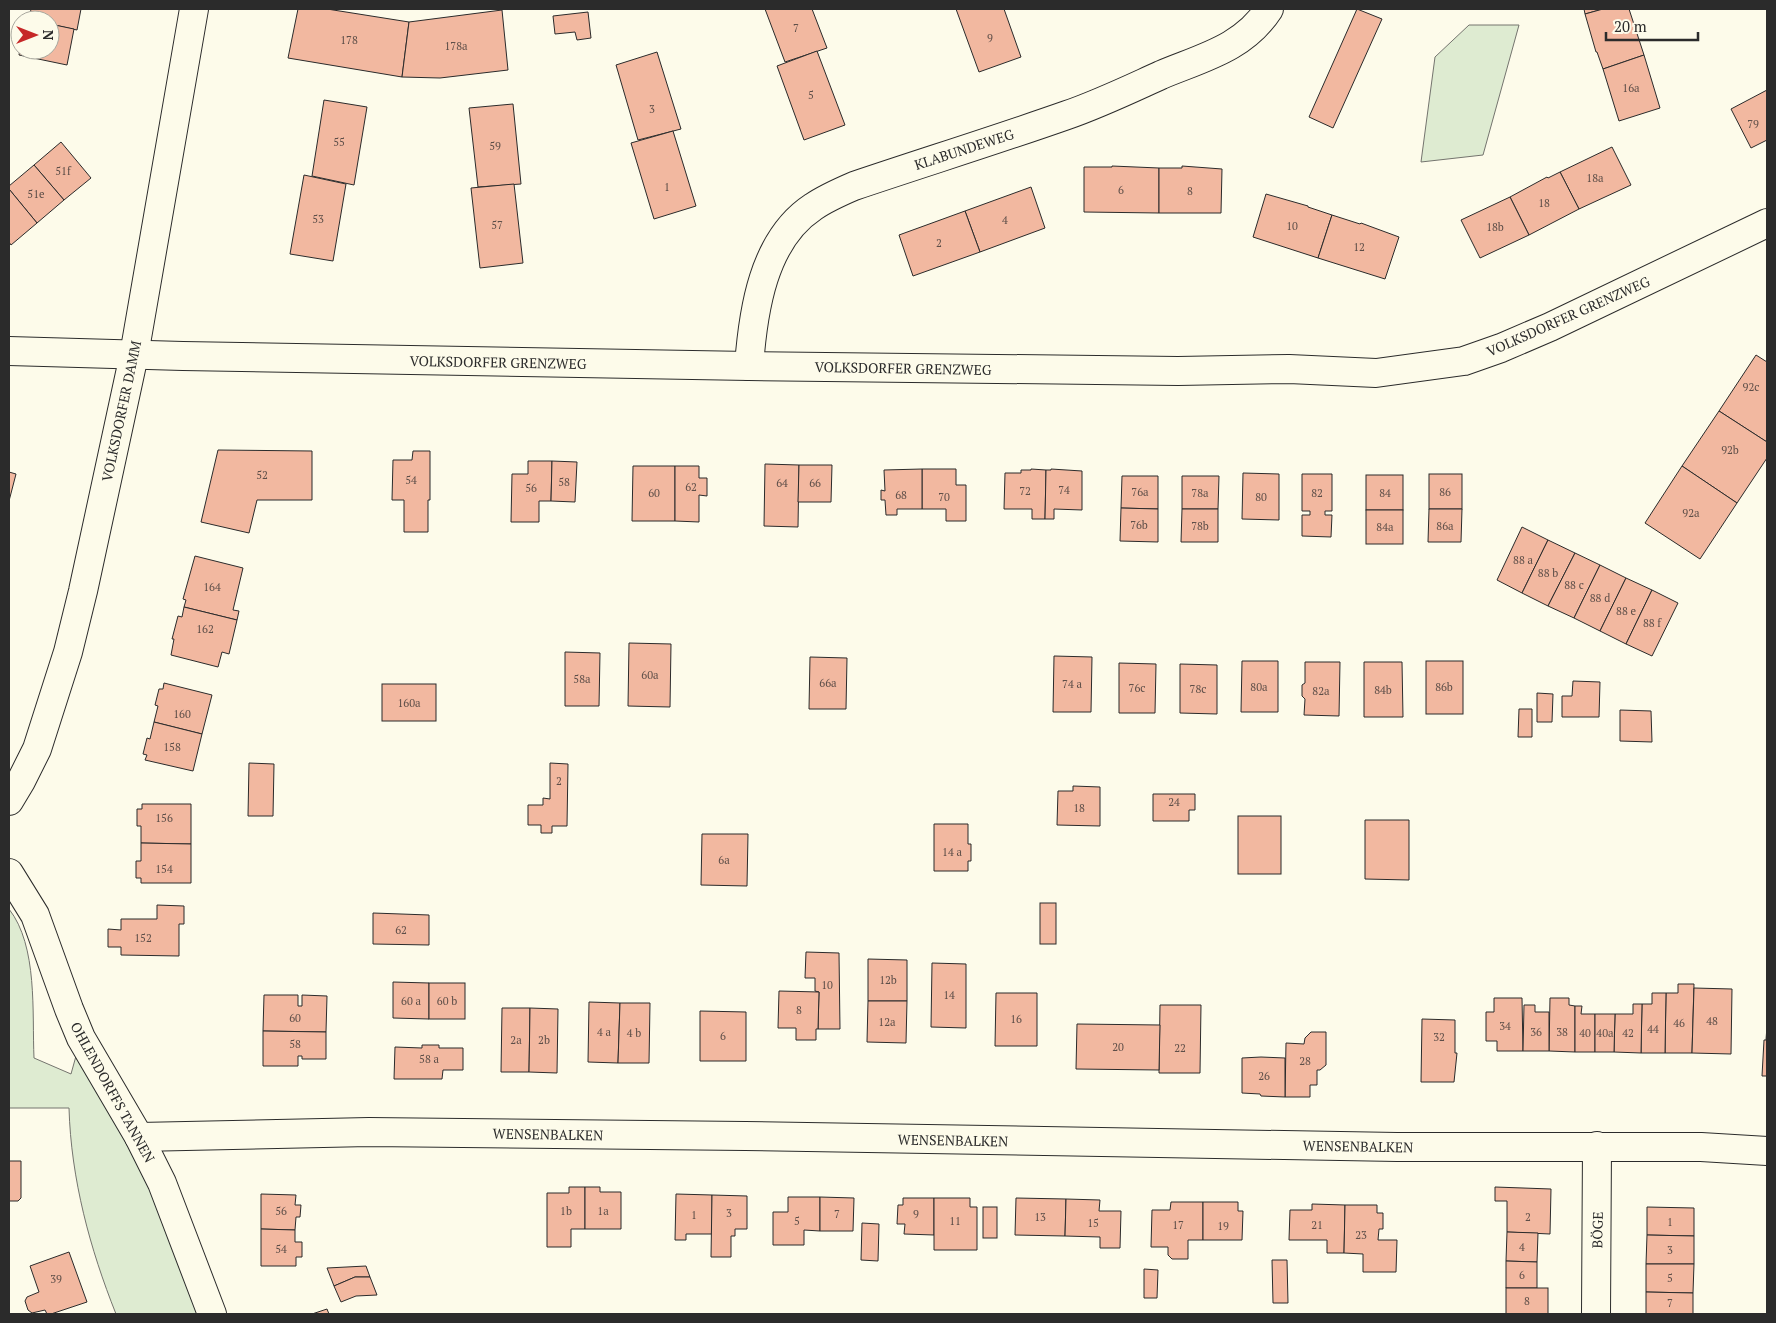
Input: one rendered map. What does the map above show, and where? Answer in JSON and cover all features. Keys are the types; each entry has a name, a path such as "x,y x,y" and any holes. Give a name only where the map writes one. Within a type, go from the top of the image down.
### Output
{"street":[{"name":"VOLKSDORFER DAMM","path":"9,801 21,782 37,749 68,652 134,355 194,9"},
{"name":"KLABUNDEWEG","path":"749,366 752,329 757,302 776,247 792,227 812,208 833,195 854,186 1067,115 1214,55 1258,23 1269,9"},
{"name":"VOLKSDORFER GRENZWEG","path":"9,351 749,366 1178,371 1289,369 1376,373 1464,361 1544,330 1767,223"},
{"name":"OHLENDORFFS TANNEN","path":"9,873 35,915 81,1038 139,1137 162,1183 212,1314"},
{"name":"WENSENBALKEN","path":"139,1137 379,1132 1397,1147 1701,1147 1767,1151"},
{"name":"BÖGE","path":"1596,1314 1597,1146"}],"green space":[{"path":"1469,25 1519,25 1483,155 1421,162 1435,57"},
{"path":"9,909 18,924 25,942 29,961 32,980 34,1058 71,1074 81,1038 212,1314 116,1314 90,1239 78,1187 69,1108 9,1108"}],"building":[{"path":"81,9 77,30 60,26 60,10 31,10"},
{"path":"298,9 327,9 409,22 402,77 288,58"},
{"path":"765,9 812,9 827,48 785,62"},
{"path":"956,9 1004,9 1021,57 979,72"},
{"path":"1357,9 1382,19 1333,128 1309,117"},
{"path":"1584,9 1603,9 1585,14"},
{"path":"1603,9 1629,9 1644,55 1603,69 1585,14"},
{"path":"502,10 508,70 440,78 402,77 409,22"},
{"path":"588,12 591,38 577,40 575,32 555,34 553,16"},
{"path":"60,26 74,29 67,65 43,60 60,60"},
{"path":"817,51 845,125 804,140 777,66"},
{"path":"657,52 681,129 638,140 616,65"},
{"path":"1644,55 1660,108 1619,121 1603,69"},
{"path":"1767,90 1767,140 1751,148 1731,109"},
{"path":"324,100 367,107 354,185 312,176"},
{"path":"513,104 521,184 478,187 469,108"},
{"path":"673,131 696,206 654,219 631,143"},
{"path":"61,142 91,178 64,200 34,165"},
{"path":"1612,147 1631,185 1579,209 1560,172"},
{"path":"34,165 64,200 37,223 9,189 9,186"},
{"path":"1182,166 1222,169 1221,213 1159,213 1159,168 1182,168"},
{"path":"1084,167 1159,168 1159,213 1084,212"},
{"path":"1560,172 1579,209 1529,235 1510,197"},
{"path":"304,175 346,184 333,261 290,254"},
{"path":"514,184 523,263 480,268 471,188"},
{"path":"1031,187 1045,228 980,252 965,211"},
{"path":"9,189 37,223 11,245 9,242"},
{"path":"1266,194 1332,215 1318,258 1253,237"},
{"path":"1510,197 1529,235 1480,258 1461,220"},
{"path":"965,211 980,252 913,276 899,235"},
{"path":"1332,215 1399,237 1385,279 1318,258"},
{"path":"1756,355 1767,362 1767,442 1719,411"},
{"path":"1719,411 1767,442 1767,458 1737,503 1682,466"},
{"path":"218,450 312,451 312,500 257,500 249,533 201,522"},
{"path":"413,451 430,451 428,532 404,532 404,500 392,500 393,460 412,460"},
{"path":"528,461 552,461 551,501 539,501 539,522 511,522 512,474 528,474"},
{"path":"552,461 577,462 575,502 551,501"},
{"path":"765,464 799,465 798,527 764,526"},
{"path":"799,465 832,465 831,502 798,502"},
{"path":"633,466 675,466 675,521 632,521"},
{"path":"675,466 699,466 699,478 707,478 707,496 699,495 699,522 675,521"},
{"path":"1682,466 1737,503 1700,559 1645,523"},
{"path":"922,469 956,469 956,485 966,485 966,521 946,521 946,509 922,509"},
{"path":"922,469 922,509 897,509 897,515 886,515 885,500 881,500 881,490 885,491 884,470"},
{"path":"1021,470 1046,470 1045,519 1032,519 1032,509 1004,509 1005,473 1021,473"},
{"path":"1046,470 1082,471 1082,510 1054,509 1054,519 1045,519"},
{"path":"9,472 16,474 9,501"},
{"path":"1243,473 1279,474 1279,520 1242,519"},
{"path":"1302,474 1332,474 1332,511 1325,511 1325,515 1332,515 1331,537 1302,536 1302,515 1310,515 1310,511 1302,511"},
{"path":"1429,474 1462,474 1462,509 1429,509"},
{"path":"1366,475 1403,475 1403,510 1366,510"},
{"path":"1122,476 1158,476 1158,509 1121,508"},
{"path":"1182,476 1219,476 1218,509 1182,509"},
{"path":"1121,508 1158,509 1158,542 1120,541"},
{"path":"1182,509 1218,509 1218,542 1181,542"},
{"path":"1429,509 1462,509 1461,542 1428,542"},
{"path":"1366,510 1403,510 1403,544 1366,544"},
{"path":"1522,527 1548,540 1522,593 1497,580"},
{"path":"1548,540 1575,553 1548,606 1522,593"},
{"path":"1575,553 1600,565 1574,618 1548,606"},
{"path":"195,556 243,568 233,610 239,611 237,620 184,607 186,600 183,599"},
{"path":"1600,565 1626,578 1600,631 1574,618"},
{"path":"1626,578 1652,590 1626,644 1600,631"},
{"path":"1652,590 1678,603 1652,656 1626,644"},
{"path":"184,607 237,620 229,654 222,652 218,667 171,655 174,639 172,639 178,616 182,617"},
{"path":"629,643 671,644 670,707 628,706"},
{"path":"565,652 600,653 599,706 565,706"},
{"path":"1054,656 1092,657 1091,712 1053,712"},
{"path":"810,657 847,658 846,709 809,709"},
{"path":"1242,661 1278,661 1278,712 1241,712"},
{"path":"1426,661 1463,661 1463,714 1426,714"},
{"path":"1305,662 1340,662 1339,716 1304,715 1305,699 1302,696 1302,685 1305,683"},
{"path":"1364,662 1402,662 1403,717 1364,717"},
{"path":"1119,663 1156,664 1155,713 1119,713"},
{"path":"1180,664 1217,665 1217,714 1180,713"},
{"path":"1573,681 1600,682 1599,717 1562,717 1562,696 1572,696"},
{"path":"164,683 212,695 202,734 154,722 158,706 155,705 159,689 163,689"},
{"path":"382,684 436,684 436,721 382,721"},
{"path":"1537,693 1553,694 1552,722 1537,722"},
{"path":"1519,709 1532,709 1532,737 1518,737"},
{"path":"1620,710 1651,711 1652,742 1620,741"},
{"path":"154,722 202,734 193,771 145,760 147,755 143,754 147,738 150,739"},
{"path":"249,763 274,764 273,816 248,816"},
{"path":"550,763 568,764 567,826 552,826 552,833 541,833 541,825 528,825 528,805 543,805 543,798 550,799"},
{"path":"1073,786 1100,787 1100,826 1057,825 1058,791 1073,791"},
{"path":"1153,794 1195,794 1195,810 1189,810 1189,821 1153,821"},
{"path":"142,804 191,804 191,844 141,843 141,826 137,826 137,809 142,809"},
{"path":"1238,816 1281,816 1281,874 1238,874"},
{"path":"1365,820 1409,820 1409,880 1365,879"},
{"path":"934,824 968,824 968,844 971,844 971,861 968,861 968,871 934,871"},
{"path":"702,834 748,834 747,886 701,885"},
{"path":"141,843 191,844 191,883 141,883 141,878 136,878 136,861 141,861"},
{"path":"1040,903 1056,903 1056,944 1040,944"},
{"path":"157,905 184,906 184,924 179,924 179,956 121,955 121,947 108,947 108,929 121,930 121,919 157,919"},
{"path":"373,913 429,915 429,945 373,944"},
{"path":"806,952 839,953 840,1029 818,1029 819,992 815,991 815,978 805,978"},
{"path":"868,959 907,960 907,1001 868,1001"},
{"path":"932,963 966,964 966,1028 931,1027"},
{"path":"393,982 429,983 429,1019 393,1018"},
{"path":"429,983 465,983 465,1019 429,1019"},
{"path":"1678,984 1694,984 1692,1053 1665,1053 1666,993 1678,993"},
{"path":"1694,988 1732,989 1731,1054 1692,1053"},
{"path":"779,991 819,992 816,1040 796,1040 796,1028 778,1028"},
{"path":"996,993 1037,993 1037,1046 995,1046"},
{"path":"1652,993 1666,993 1665,1053 1641,1053 1642,1004 1652,1004"},
{"path":"264,995 298,995 298,1006 302,1006 302,995 327,996 326,1032 263,1031"},
{"path":"1494,998 1522,998 1523,1051 1497,1051 1497,1041 1486,1041 1486,1012 1494,1012"},
{"path":"1550,998 1569,998 1569,1005 1575,1006 1575,1052 1549,1051"},
{"path":"868,1001 907,1001 906,1043 867,1042"},
{"path":"589,1002 620,1003 618,1063 588,1062"},
{"path":"620,1003 650,1003 649,1063 618,1063"},
{"path":"1633,1004 1642,1004 1641,1053 1614,1052 1615,1014 1633,1014"},
{"path":"1160,1005 1201,1005 1200,1073 1159,1073"},
{"path":"1524,1005 1535,1005 1535,1012 1549,1012 1549,1051 1523,1051"},
{"path":"1575,1006 1582,1006 1581,1014 1595,1014 1595,1052 1575,1052"},
{"path":"502,1008 530,1008 529,1072 501,1072"},
{"path":"530,1008 558,1009 557,1073 529,1072"},
{"path":"700,1011 746,1012 746,1061 700,1061"},
{"path":"1595,1014 1615,1014 1614,1052 1595,1052"},
{"path":"1422,1019 1455,1020 1455,1053 1457,1053 1454,1082 1421,1082"},
{"path":"1077,1024 1160,1025 1159,1070 1076,1069"},
{"path":"1767,1026 1767,1076 1762,1076 1764,1040 1766,1040"},
{"path":"263,1031 326,1032 326,1059 302,1059 302,1056 298,1056 298,1066 263,1066"},
{"path":"1311,1032 1326,1032 1326,1065 1317,1070 1317,1085 1310,1085 1310,1097 1285,1097 1286,1043 1304,1044 1305,1038"},
{"path":"422,1045 439,1045 439,1048 463,1048 463,1070 443,1070 442,1079 394,1079 395,1047 422,1048"},
{"path":"1242,1058 1285,1058 1285,1097 1242,1093"},
{"path":"9,1161 21,1161 21,1198 18,1201 9,1201"},
{"path":"569,1187 585,1187 585,1229 571,1229 571,1247 547,1247 547,1193 569,1193"},
{"path":"585,1187 600,1187 600,1192 621,1192 621,1229 585,1229"},
{"path":"1495,1187 1551,1189 1550,1234 1507,1232 1507,1201 1495,1201"},
{"path":"261,1194 296,1195 295,1205 301,1205 300,1217 296,1217 295,1230 261,1229"},
{"path":"676,1194 712,1195 712,1234 686,1234 686,1240 675,1240"},
{"path":"712,1195 747,1196 747,1229 735,1229 735,1236 731,1236 731,1257 711,1257"},
{"path":"788,1197 820,1197 820,1231 804,1230 804,1245 773,1245 773,1212 788,1212"},
{"path":"820,1197 854,1198 853,1231 820,1231"},
{"path":"903,1198 934,1198 934,1235 904,1234 905,1224 897,1224 898,1205 903,1205"},
{"path":"934,1198 970,1198 970,1207 977,1207 977,1250 934,1250"},
{"path":"1016,1198 1066,1199 1065,1236 1015,1235"},
{"path":"1066,1199 1100,1200 1099,1211 1121,1211 1120,1248 1100,1248 1100,1237 1065,1236"},
{"path":"1171,1202 1203,1202 1203,1240 1188,1240 1188,1259 1172,1259 1168,1255 1168,1247 1151,1247 1152,1210 1170,1210"},
{"path":"1203,1202 1238,1202 1238,1211 1243,1211 1242,1240 1203,1240"},
{"path":"1312,1204 1345,1205 1344,1253 1327,1253 1327,1240 1289,1240 1290,1210 1312,1210"},
{"path":"1345,1205 1377,1205 1377,1213 1383,1213 1383,1229 1379,1229 1378,1240 1397,1240 1396,1272 1363,1272 1363,1254 1344,1253"},
{"path":"983,1207 997,1207 997,1238 983,1238"},
{"path":"1647,1207 1694,1208 1694,1236 1647,1235"},
{"path":"862,1223 879,1224 878,1261 861,1260"},
{"path":"261,1229 295,1230 295,1242 302,1242 302,1257 296,1257 296,1266 261,1266"},
{"path":"1507,1232 1538,1233 1537,1262 1506,1261"},
{"path":"1647,1235 1694,1236 1694,1264 1646,1264"},
{"path":"69,1252 87,1302 51,1314 47,1314 45,1310 32,1313 28,1310 25,1301 27,1297 39,1292 30,1266"},
{"path":"1272,1260 1287,1260 1288,1303 1273,1303"},
{"path":"1506,1261 1537,1262 1537,1288 1506,1288"},
{"path":"1646,1264 1694,1264 1693,1293 1646,1292"},
{"path":"366,1266 370,1277 355,1277 334,1286 327,1268"},
{"path":"1144,1269 1158,1270 1157,1298 1144,1298"},
{"path":"355,1277 370,1277 377,1295 356,1296 341,1302 334,1286"},
{"path":"1506,1288 1548,1288 1548,1314 1506,1314"},
{"path":"1646,1292 1693,1293 1693,1314 1646,1314"},
{"path":"327,1309 329,1314 312,1314"}]}
